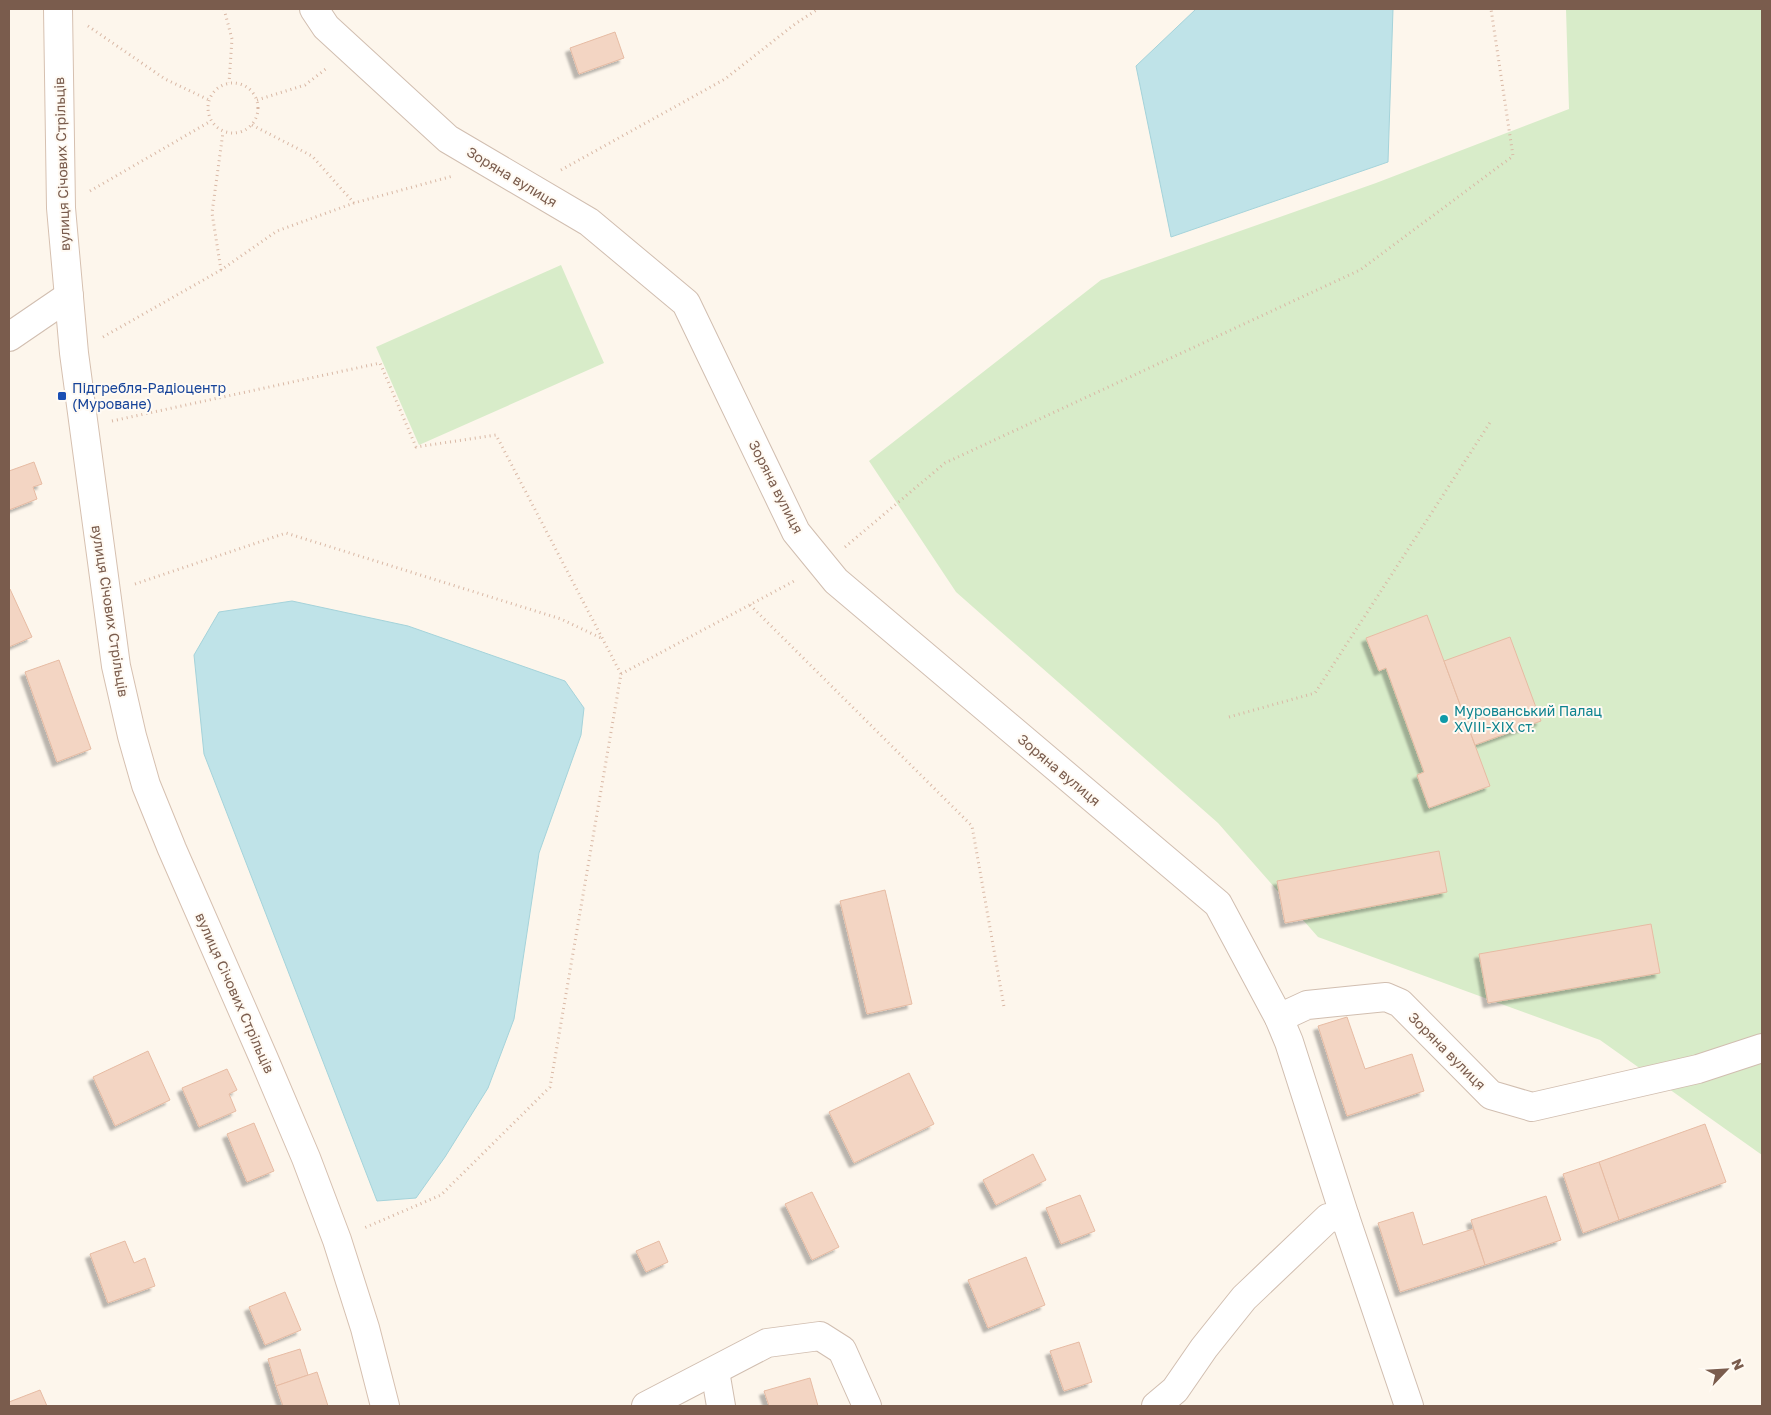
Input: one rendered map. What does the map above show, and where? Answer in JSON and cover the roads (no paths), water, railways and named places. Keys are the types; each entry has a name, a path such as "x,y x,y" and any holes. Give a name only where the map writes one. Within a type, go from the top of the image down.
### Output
{"street":[{"name":"вулиця Січових Стрільців","path":"58,9 61,208 74,353 116,666 132,736 146,785 172,849 264,1059 338,1240 386,1406"},
{"name":"Зоряна вулиця","path":"314,9 326,27 448,139 589,222 686,303 796,532 836,581 1218,904 1279,1018 1289,1042 1345,1217 1409,1406"},
{"path":"9,337 69,296"},
{"name":"Зоряна вулиця","path":"1279,1018 1307,1005 1386,997 1400,1003 1491,1095 1532,1107 1698,1069 1762,1048"},
{"path":"1156,1406 1175,1390 1204,1348 1244,1298 1328,1218 1345,1217"},
{"path":"646,1406 767,1343 820,1336 842,1350 867,1406"},
{"path":"714,1371 721,1406"}],"water":[{"path":"1196,9 1393,9 1388,162 1171,237 1136,66"},
{"path":"292,601 408,626 565,681 584,708 581,735 539,853 514,1019 488,1088 445,1157 416,1198 377,1201 204,754 194,655 219,612"}],"place":[{"name":"Підгребля-Радіоцентр (Муроване)","path":"62,396"},
{"name":"Мурованський Палац XVIII-XIX ст.","path":"1444,719"}]}
